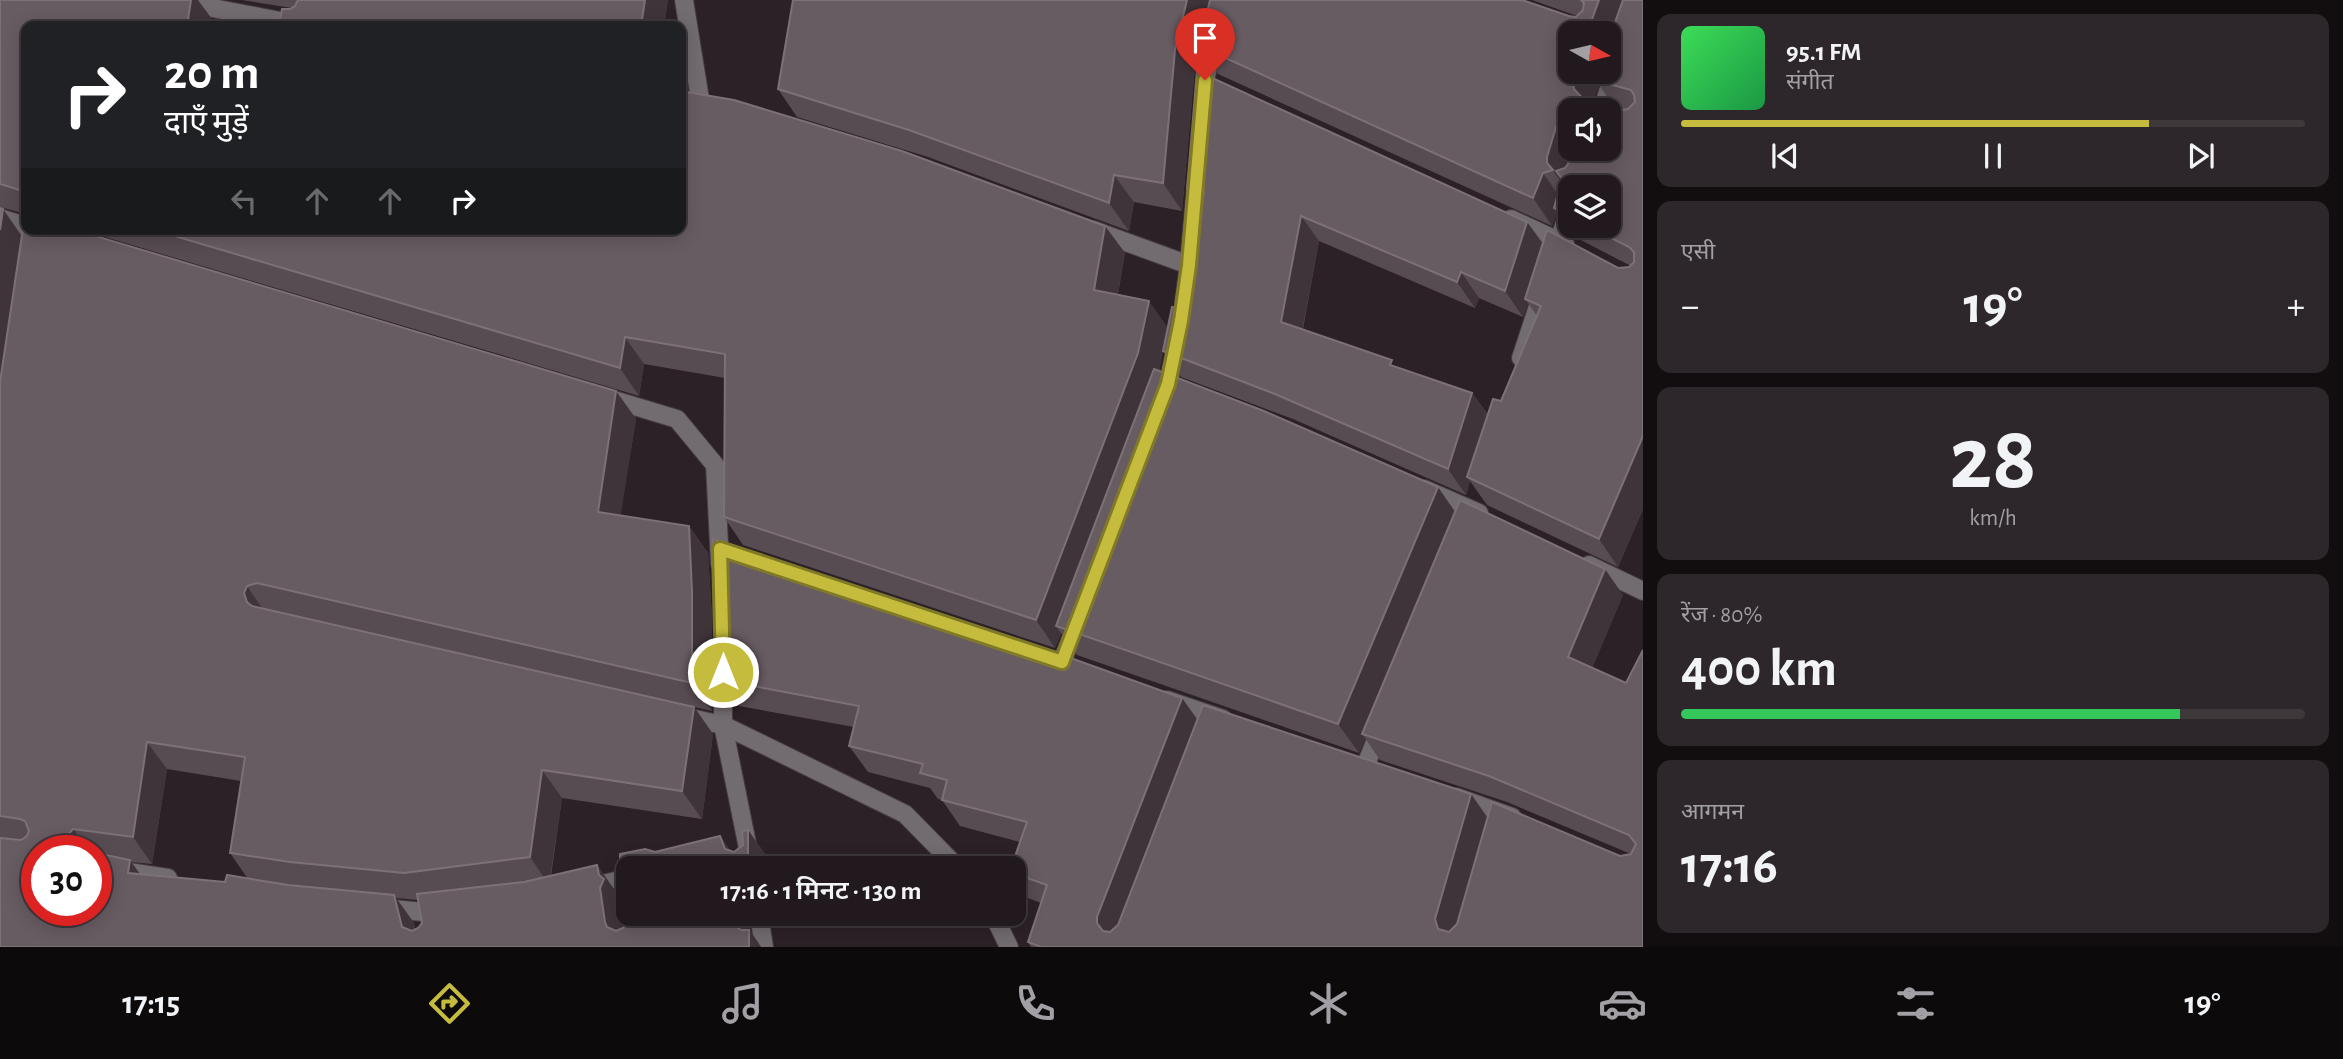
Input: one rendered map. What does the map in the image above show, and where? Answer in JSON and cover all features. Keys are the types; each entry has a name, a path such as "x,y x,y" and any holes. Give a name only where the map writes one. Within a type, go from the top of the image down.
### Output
{"street":[{"path":"171,0 280,21"},
{"path":"684,0 706,101 686,97"},
{"path":"1202,119 1212,83 1224,0"},
{"path":"1193,393 1166,391 1181,321 1189,265 1198,159"},
{"path":"1496,212 1583,254"},
{"path":"0,218 21,228"},
{"path":"1076,223 1189,265"},
{"path":"1518,369 1560,238"},
{"path":"584,391 677,419 715,465 726,551 721,584"},
{"path":"1409,482 1497,522"},
{"path":"1570,556 1643,591"},
{"path":"1062,662 1082,612"},
{"path":"723,646 723,725 746,856"},
{"path":"1152,694 1213,723 1240,725"},
{"path":"668,713 723,725 905,814 946,856"},
{"path":"1365,767 1386,715"},
{"path":"1440,792 1501,820 1528,824"},
{"path":"112,870 189,882"},
{"path":"566,892 616,885"},
{"path":"372,907 424,918 462,907"},
{"path":"761,926 764,947"},
{"path":"999,926 1009,947"}],"building":[{"path":"0,0 191,0 188,21 21,21 21,190 0,184"},
{"path":"298,0 645,0 642,21 280,21 282,9 295,6"},
{"path":"793,0 1187,0 1175,50 1163,183 1114,175 1109,203 909,130 778,89"},
{"path":"1210,0 1522,0 1576,17 1583,10 1584,3 1581,0 1599,0 1591,21 1558,21 1558,84 1573,84 1582,98 1558,98 1558,120 1547,157 1547,163 1553,170 1543,173 1533,198 1199,46"},
{"path":"1623,0 1643,0 1643,436 1599,539 1467,477 1493,399 1501,401 1541,306 1525,299 1547,230 1618,268 1629,267 1634,262 1634,252 1611,238 1621,238 1621,175 1559,175 1556,171 1569,161 1621,161 1621,110 1628,109 1635,102 1631,90 1609,84 1621,84 1621,21 1616,21"},
{"path":"1197,71 1527,222 1505,291 1461,272 1457,282 1301,216 1281,322 1392,360 1390,365 1472,393 1448,469 1275,394 1163,351 1172,307 1182,309 1204,192 1187,189"},
{"path":"686,92 734,100 902,151 1105,226 1094,290 1149,301 1138,353 1036,620 724,517 725,354 625,337 620,368 171,235 686,235"},
{"path":"1558,194 1558,210 1554,208"},
{"path":"0,208 3,209 0,230"},
{"path":"22,235 92,235 616,391 598,512 689,526 692,683 257,583 247,586 244,593 247,602 252,606 694,707 682,791 542,770 530,857 404,873 230,853 245,757 147,742 133,837 73,829 68,835 27,835 29,831 25,821 0,816 0,382"},
{"path":"1154,369 1264,411 1438,487 1338,724 1056,626"},
{"path":"1460,500 1605,569 1568,657 1626,683 1643,650 1643,947 1041,947 1028,942 1047,885 1026,878 1026,856 1015,856 1027,822 942,800 947,780 920,773 923,764 849,746 859,706 716,679 713,539 1040,647 1182,698 1097,917 1097,923 1103,931 1110,932 1118,925 1203,705 1471,794 1435,919 1438,929 1449,932 1457,924 1492,802 1620,856 1631,854 1636,844 1629,835 1489,776 1362,734"},
{"path":"748,830 748,856 620,856 645,849 655,852 720,836 725,849 734,852 743,845 742,831"},
{"path":"0,838 21,840 21,926 112,926 112,856 130,860 128,873 225,882 227,875 288,885 394,895 402,927 412,931 422,923 417,894 524,882 597,865 599,875 604,879 600,888 607,927 616,931 624,926 736,926 741,930 749,930 749,947 0,947"}],"route":[{"path":"723,672 720,549 1062,662 1168,384 1189,265 1205,80"}]}
